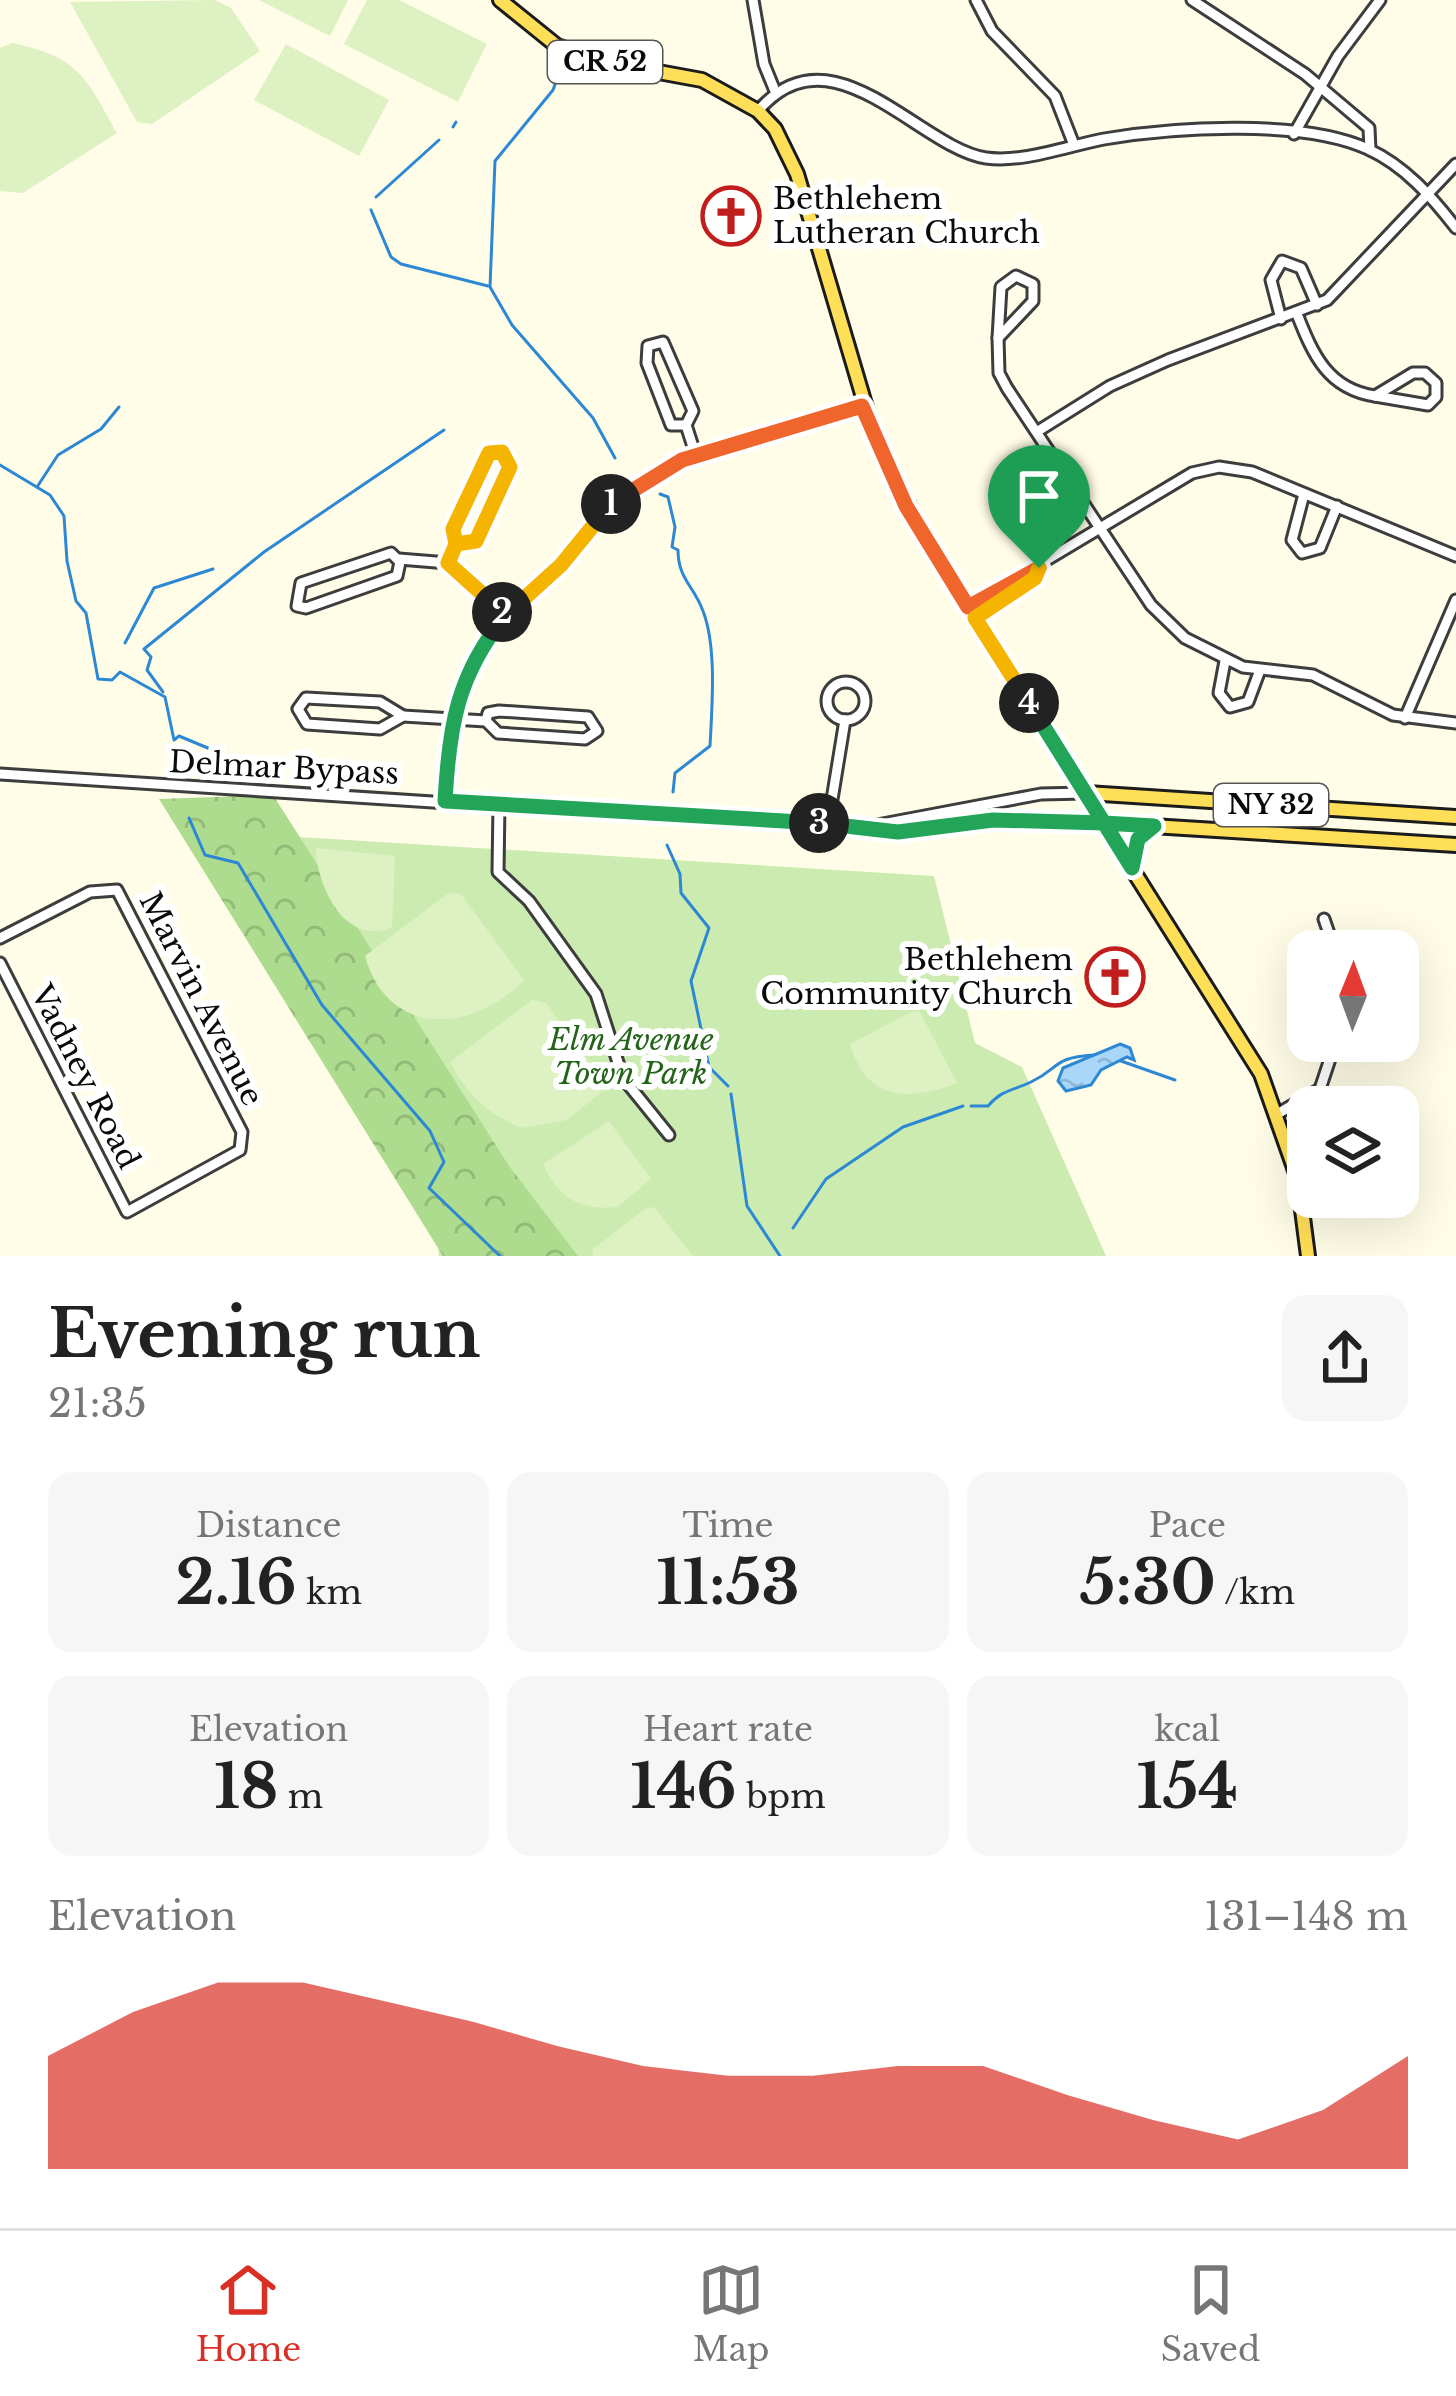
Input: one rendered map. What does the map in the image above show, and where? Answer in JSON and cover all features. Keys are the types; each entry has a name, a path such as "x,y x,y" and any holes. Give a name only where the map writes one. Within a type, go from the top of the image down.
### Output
{"main road":[{"name":"CR 52","path":"500,0 541,36 575,53 703,80 758,111 786,147 862,406 906,506 1087,793"},
{"name":"Delmar Bypass","path":"1087,793 1456,817"},
{"path":"1087,793 1248,1050 1279,1113 1298,1179 1308,1256"},
{"name":"Delmar Bypass","path":"1104,823 1456,845"},
{"path":"1132,868 1138,839 1154,826"}],"street":[{"path":"753,0 764,64 775,91"},
{"path":"976,0 986,24 1055,96 1074,145"},
{"path":"1192,0 1320,85 1369,128 1370,150"},
{"path":"1294,134 1320,85 1380,0"},
{"path":"758,111 775,91 807,84 873,95 982,158 1014,158 1141,133 1294,134 1370,150 1427,191 1456,228"},
{"path":"1038,431 1110,386 1317,305 1456,164"},
{"path":"1282,319 1271,280 1282,261 1300,268 1317,305"},
{"path":"998,338 1033,301 1033,284 1023,275 1011,277 1000,287 998,338 999,373 1161,618 1225,661 1313,676 1405,718 1456,723"},
{"path":"1297,314 1325,371 1347,389 1375,396 1422,406 1437,391 1434,380 1421,372 1375,396"},
{"path":"686,425 675,427 665,414 647,363 651,344 663,343 673,356 693,411 686,425 696,456"},
{"path":"445,801 450,719 469,666 506,615 561,565 615,499 645,478 696,456 862,406"},
{"path":"448,563 456,544 453,529 484,461 492,451 502,452 510,467 476,541 456,544"},
{"path":"971,612 1192,473 1219,467 1243,469 1456,556"},
{"path":"1304,494 1292,539 1302,553 1320,548 1337,506"},
{"path":"399,560 393,578 306,608 297,606 301,583 386,554 399,560 448,563 506,615"},
{"path":"1405,718 1456,600"},
{"path":"1225,661 1219,693 1230,707 1248,702 1260,670"},
{"path":"828,824 845,719 864,706 863,693 849,682 837,684 827,699 834,715 845,719"},
{"path":"403,716 380,729 308,724 298,704 306,698 380,702 403,716 486,721 498,733 585,739 597,727 578,715 493,712 486,721"},
{"name":"Delmar Bypass","path":"0,774 898,832 1010,820 1104,823"},
{"name":"Delmar Bypass","path":"854,826 1041,794 1087,793"},
{"path":"499,804 498,872 524,895 596,994 617,1066 669,1135"},
{"path":"957,810 957,825"},
{"name":"Marvin Avenue","path":"0,938 107,887 122,895 243,1141 226,1160 127,1212"},
{"path":"1324,919 1328,930"},
{"name":"Vadney Road","path":"0,963 127,1212"},
{"path":"1279,1113 1320,1089 1329,1062"}],"green space":[{"path":"215,0 231,8 260,51 152,124 137,122 70,2"},
{"path":"259,0 348,0 330,36"},
{"path":"367,0 399,0 487,44 458,102 344,44"},
{"path":"12,43 52,55 78,72 117,133 23,193 0,191 0,48"},
{"path":"286,44 389,100 359,156 254,100"},
{"path":"273,795 509,1166 578,1256 443,1256 159,799"},
{"name":"Elm Avenue Town Park","path":"184,830 934,876 975,1043 1022,1067 1106,1256 439,1256 419,1071"},
{"path":"316,848 395,856 392,927 360,929 347,921 321,879"},
{"path":"449,893 461,894 524,980 481,1010 434,1019 412,1014 392,1002 376,983 365,956"},
{"path":"532,1000 546,1003 608,1087 567,1120 521,1128 479,1102 450,1062"},
{"path":"913,1011 920,1012 957,1083 922,1093 891,1092 867,1077 857,1063 850,1044"},
{"path":"609,1121 651,1179 618,1207 592,1207 563,1194 543,1164"},
{"path":"647,1207 655,1208 693,1256 593,1256 592,1250"}],"water":[{"path":"1120,1044 1130,1048 1134,1060 1127,1057 1101,1070 1091,1085 1066,1091 1058,1081 1063,1068"}],"waterway":[{"path":"563,62 553,90 495,161 490,287 512,325 593,418 615,458"},
{"path":"453,127 456,122"},
{"path":"376,197 439,140"},
{"path":"371,210 391,257 401,264 488,286"},
{"path":"37,487 58,455 101,429 119,407"},
{"path":"163,692 147,670 151,657 144,649 264,552 444,430"},
{"path":"0,465 50,495 64,516 67,561 76,601 86,613 98,679 112,680 120,672 165,697 174,740 179,736 215,751 208,768"},
{"path":"660,494 668,497 675,527 672,547 678,550 684,575 703,611 712,659 710,746 675,773 673,792"},
{"path":"125,643 154,588 213,569"},
{"path":"189,818 205,855 238,863 322,1005 430,1131 444,1162 429,1188 500,1256"},
{"path":"667,845 680,874 681,893 709,928 691,981 709,1067 728,1086"},
{"path":"971,1106 988,1106 1063,1061 1094,1055"},
{"path":"1121,1061 1175,1080"},
{"path":"731,1094 747,1206 780,1256"},
{"path":"793,1228 826,1179 903,1127 963,1106"}],"place":[{"name":"Bethlehem Lutheran Church","path":"731,216"},
{"name":"Bethlehem Community Church","path":"1115,977"}],"route":[{"path":"1039,568 968,607 906,506 862,406 682,460 645,478 615,499 561,565 506,615 448,563 456,544 464,547 476,541 510,467 508,456 492,451 453,529 456,544 448,563 458,571 506,615 469,666 454,705 445,801 898,832 993,820 1104,823 1132,868 1134,845 1154,826 1104,823 975,618 1035,578 1039,568"}]}
